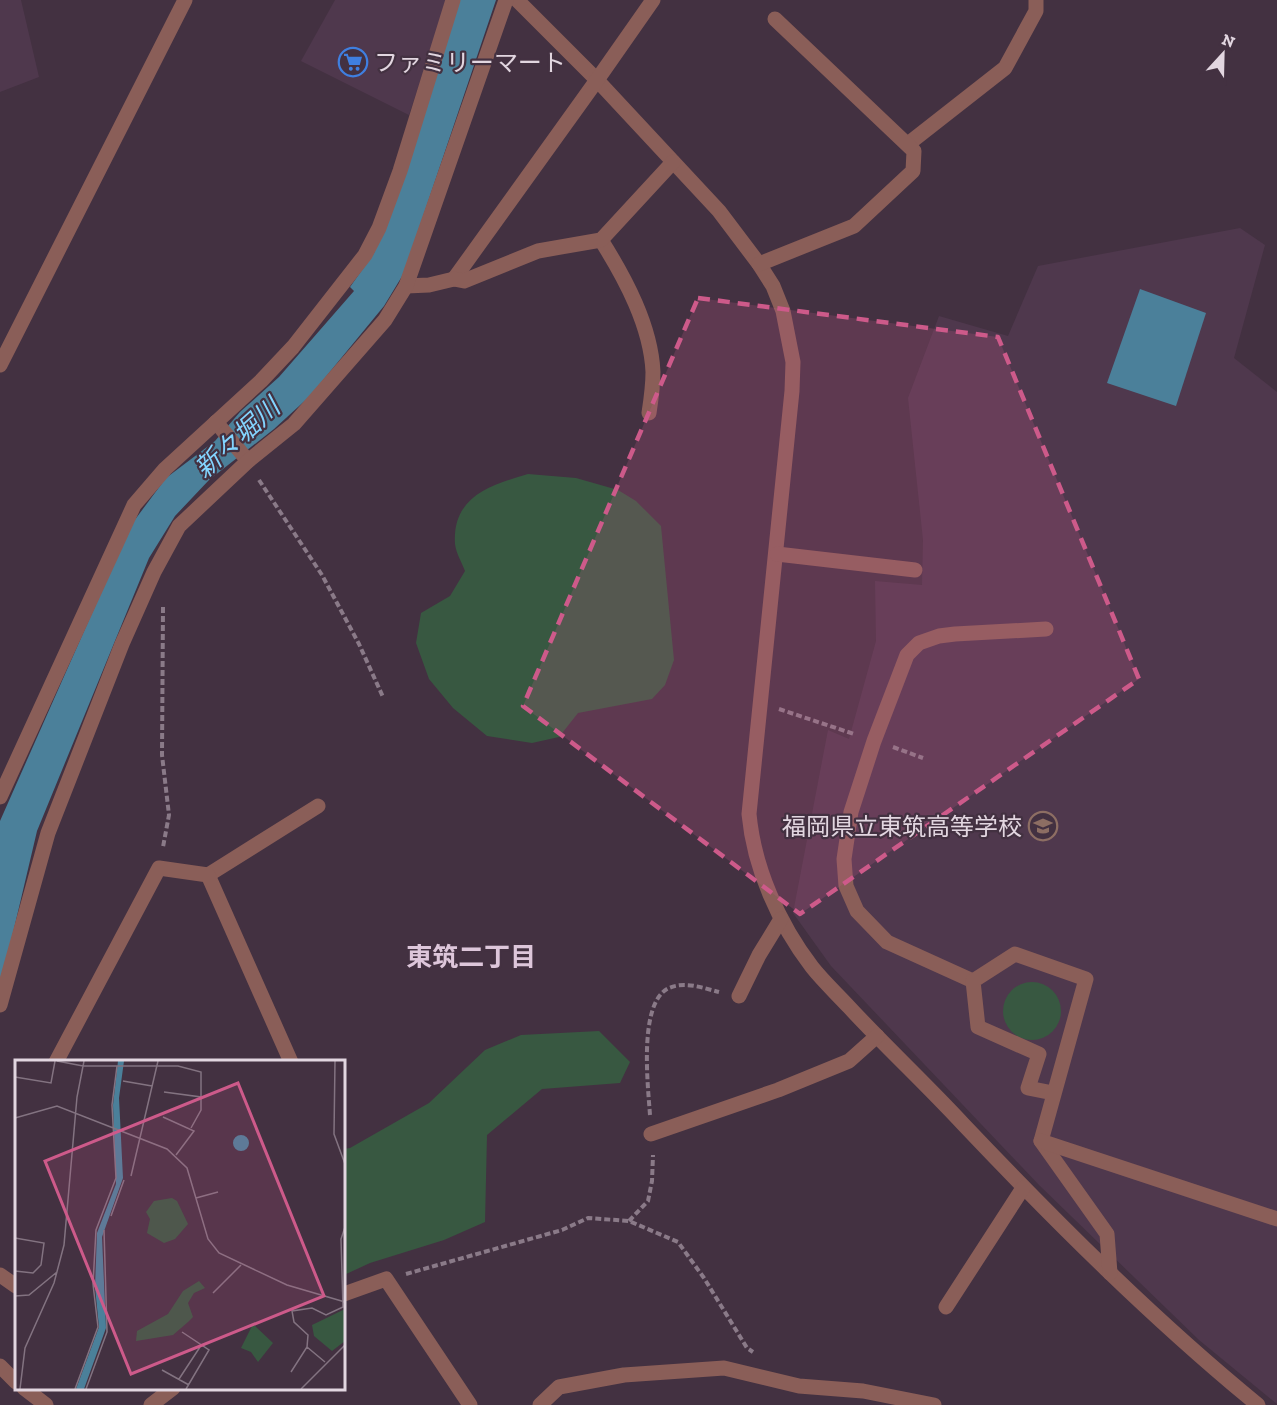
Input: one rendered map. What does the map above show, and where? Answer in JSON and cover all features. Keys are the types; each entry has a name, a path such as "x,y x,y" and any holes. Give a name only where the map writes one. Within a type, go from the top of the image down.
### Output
{"street":[{"path":"0,365 185,0"},
{"path":"0,796 134,505 165,469 261,381 293,347 365,255 379,228 400,171 453,0"},
{"path":"0,1005 48,833 122,644 154,572 179,526 248,461 294,424 385,320 406,286 506,0"},
{"path":"517,0 597,80 719,211 759,264 773,286 783,311 793,362 792,391 749,814 757,860 781,919 812,966 1023,1188 1174,1332 1258,1405"},
{"path":"454,279 653,0"},
{"path":"908,144 1005,68 1036,11 1036,0"},
{"path":"759,264 854,226 913,171 914,151 908,144 775,19"},
{"path":"406,286 429,285 454,279 464,281 538,251 601,240 674,162"},
{"path":"601,240 620,272 645,333 653,372 649,414"},
{"path":"216,422 248,461"},
{"path":"777,554 915,570"},
{"path":"973,981 887,942 857,911 846,886 844,858 851,812 874,741 907,655 919,643 939,636 955,634 1046,629"},
{"path":"57,1060 159,868 208,874 318,806"},
{"path":"208,874 290,1060"},
{"path":"739,996 759,955 781,919"},
{"path":"973,981 1015,954 1086,979 1041,1141 1107,1234 1110,1272"},
{"path":"973,981 978,1027 1039,1054 1028,1088 1053,1093"},
{"path":"651,1134 778,1090 849,1061 877,1036"},
{"path":"1041,1141 1277,1219"},
{"path":"946,1306 1023,1188"},
{"path":"0,1275 15,1285"},
{"path":"345,1294 386,1279 470,1405"},
{"path":"0,1366 15,1381"},
{"path":"540,1405 559,1387 624,1375 724,1368 799,1386 863,1391 934,1405"},
{"path":"25,1390 46,1405"},
{"path":"151,1405 172,1390"}],"path":[{"path":"248,461 322,575 359,644 383,697"},
{"path":"154,572 163,600 162,755 170,815 159,868"},
{"path":"761,704 821,723"},
{"path":"629,1221 648,1201 652,1181 654,1160 649,1091 649,1021 656,1000 669,988 689,985 739,996"},
{"path":"386,1279 562,1230 588,1218 629,1221 678,1242 704,1278 747,1348 756,1354"}],"highlighted area":[{"path":"698,298 998,337 1139,679 800,914 523,706"}],"shaded area":[{"path":"0,0 21,0 39,77 0,92"},
{"path":"335,0 447,0 409,115 301,61"},
{"name":"福岡県立東筑高等学校","path":"1240,228 1265,245 1234,358 1277,392 1277,1404 1199,1340 1039,1185 831,966 793,913 828,730 849,739 876,641 875,581 922,585 923,540 908,398 939,316 1008,336 1038,266"}],"green space":[{"path":"528,474 576,478 618,490 636,501 661,526 674,660 665,685 652,699 578,713 559,737 532,743 487,736 453,708 429,679 416,643 421,613 450,596 465,571 455,544 460,514 476,495 488,488"},
{"path":"1032,982 1048,987 1056,995 1061,1011 1056,1027 1048,1035 1032,1040 1016,1035 1008,1027 1003,1011 1008,995 1016,987"},
{"path":"599,1031 630,1062 620,1083 542,1089 487,1135 485,1222 444,1240 370,1263 345,1275 345,1149 429,1103 485,1050 521,1035"}],"water":[{"name":"新々堀川","path":"458,0 496,0 404,273 384,306 310,396 274,429 209,480 175,516 149,558 37,831 0,988 0,821 131,525 166,478 215,441 240,412 279,377 354,291 350,287 374,253"},
{"path":"1140,289 1206,313 1176,406 1107,383"}],"place":[{"name":"ファミリーマート","path":"353,62"},
{"name":"福岡県立東筑高等学校","path":"1043,826"}],"district":[{"name":"東筑二丁目","path":"471,957"}]}
